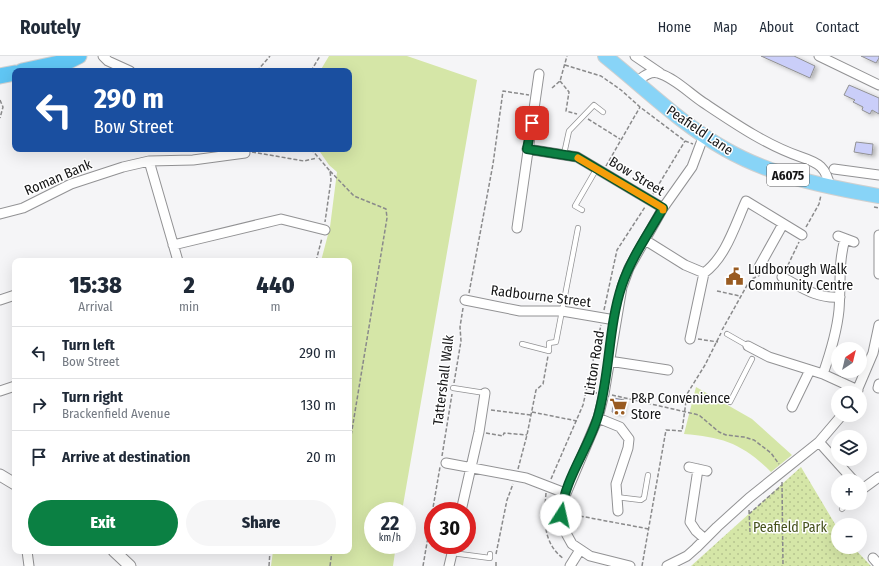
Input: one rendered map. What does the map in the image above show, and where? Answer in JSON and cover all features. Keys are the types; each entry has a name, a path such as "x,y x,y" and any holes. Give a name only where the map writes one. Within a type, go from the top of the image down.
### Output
{"highway":[{"path":"30,68 51,60 70,61 79,56"},
{"path":"0,76 12,73"}],"main road":[{"name":"Peafield Lane","path":"605,56 675,115 726,150 756,163 827,186 879,196"}],"street":[{"path":"103,56 108,62 123,68"},
{"path":"635,56 754,134 779,148 818,164 826,172 827,186"},
{"path":"819,56 879,85"},
{"path":"636,82 648,74 653,73 662,75"},
{"path":"517,228 527,149 539,74"},
{"name":"Litton Road","path":"630,566 590,556 572,544 562,526 562,503 598,418 610,361 615,320 622,287 628,268 663,208 692,167 704,135"},
{"name":"Bow Street","path":"527,149 577,157 600,169 663,208"},
{"name":"Roman Bank","path":"0,214 23,208 71,184 123,167 149,161 193,160 245,153"},
{"path":"149,161 177,258"},
{"path":"834,169 879,175"},
{"path":"693,339 704,273 712,267 736,227 746,201 802,235"},
{"path":"173,245 281,219 324,230"},
{"path":"759,267 783,224"},
{"path":"879,235 879,274"},
{"path":"823,374 831,350 839,312 841,238 854,242"},
{"path":"645,240 685,265 704,273"},
{"path":"782,277 794,278 818,296 829,298 840,297"},
{"path":"0,300 12,296"},
{"name":"Radbourne Street","path":"466,300 520,311 562,311 615,320"},
{"path":"859,386 873,353 879,326"},
{"path":"752,352 823,374 847,386"},
{"path":"610,361 668,370"},
{"path":"797,404 810,370"},
{"path":"0,391 12,387"},
{"path":"463,502 479,432 485,393"},
{"path":"598,418 620,427 629,439 628,448 616,484 618,511"},
{"path":"667,566 677,564 687,556 749,498 819,442 836,422"},
{"path":"819,442 848,474"},
{"path":"444,462 516,476 565,493"},
{"path":"698,469 690,522 704,539"},
{"path":"0,475 12,482"},
{"path":"867,485 879,477"},
{"path":"571,565 580,550"},
{"path":"27,554 28,566"},
{"path":"117,554 130,566"},
{"path":"449,566 452,554"},
{"path":"873,558 879,565"}],"lane":[{"path":"564,154 569,131 594,106 603,112"},
{"path":"582,210 575,206 600,169"},
{"path":"522,344 549,351 550,343 556,342 578,228"},
{"path":"727,334 752,352 730,402"},
{"path":"453,388 485,393"},
{"path":"616,498 641,500 644,498 648,474"},
{"path":"474,554 490,558 490,554"}],"path":[{"path":"259,68 270,56"},
{"path":"313,68 320,56"},
{"path":"552,88 560,81 567,56"},
{"path":"565,65 600,76 621,90 640,107 685,141 617,250 587,392 578,421 547,486 545,528 550,544 559,556 571,565"},
{"path":"560,81 569,92 566,111 583,116 620,139"},
{"name":"Tattershall Walk","path":"423,566 444,462 453,388 461,341 460,327 492,164 503,91 536,97"},
{"path":"0,100 3,107 0,118"},
{"path":"600,169 640,107"},
{"path":"245,153 253,152 304,160 317,158"},
{"path":"312,152 354,196 386,209 387,218 352,430"},
{"path":"330,171 331,180"},
{"path":"642,566 666,430 682,431 686,411 687,394 718,342 722,330 740,296 750,280 788,265 827,186"},
{"path":"717,291 740,296"},
{"path":"693,339 718,342"},
{"path":"496,566 496,554 507,500 516,476 527,435 536,390 543,384 549,351"},
{"path":"604,394 625,397 699,415 719,432 726,435 754,440 771,453 784,471 782,485 783,566"},
{"path":"482,408 531,415"},
{"path":"532,412 578,421"},
{"path":"479,432 503,436 504,433 527,435"},
{"path":"749,514 782,485"},
{"path":"749,498 750,532"},
{"path":"562,503 580,516 649,529"},
{"path":"269,566 270,554"},
{"path":"330,566 332,554"}],"green space":[{"path":"329,56 407,56 477,80 404,502 364,502 364,554 395,554 393,566 271,566 273,554 352,554 352,258 322,258 330,227 337,172 329,165 320,152 352,152 352,68 322,68"},
{"path":"696,387 752,419 792,455 771,472 761,462 741,448 732,444 710,437 684,434"},
{"name":"Peafield Park","path":"801,467 831,518 831,554 860,554 871,566 691,566"}],"building":[{"path":"761,56 794,56 815,66 810,78"},
{"path":"861,56 879,56 879,58 876,63"},
{"path":"849,85 879,98 879,114 872,110 870,114 862,110 863,107 853,102 855,100 844,95"},
{"path":"856,142 873,144 872,155 854,152"},
{"name":"P&P Convenience Store","path":"614,398 624,400 621,414 612,412"}],"slow traffic":[{"path":"578,158 663,208 663,210"}],"place":[{"name":"Ludborough Walk Community Centre","path":"735,277"},
{"name":"P&P Convenience Store","path":"618,406"}],"route":[{"path":"532,123 527,149 577,157 663,208 628,268 622,287 615,320 610,361 598,418 565,493 561,515"}]}
